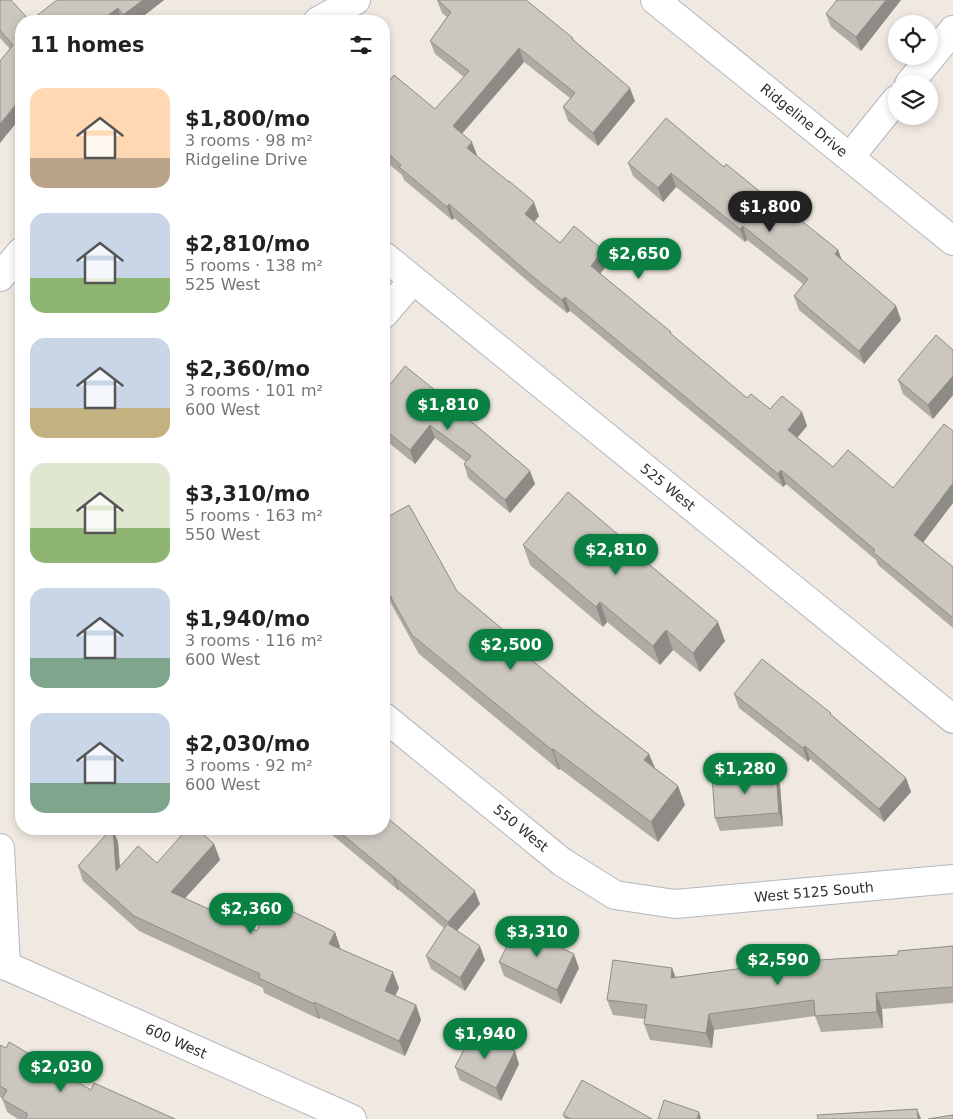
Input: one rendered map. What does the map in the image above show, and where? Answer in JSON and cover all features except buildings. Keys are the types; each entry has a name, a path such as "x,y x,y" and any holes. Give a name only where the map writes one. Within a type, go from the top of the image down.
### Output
{"street":[{"path":"329,15 356,0"},
{"name":"Ridgeline Drive","path":"656,0 953,241"},
{"path":"916,75 953,30"},
{"path":"850,157 888,110"},
{"path":"0,277 15,259"},
{"name":"525 West","path":"390,261 953,718"},
{"path":"390,307 413,280"},
{"name":"550 West","path":"390,722 562,862 615,895 675,904"},
{"path":"0,848 3,964"},
{"name":"West 5125 South","path":"675,904 953,879"},
{"name":"600 West","path":"3,964 352,1119"}]}
